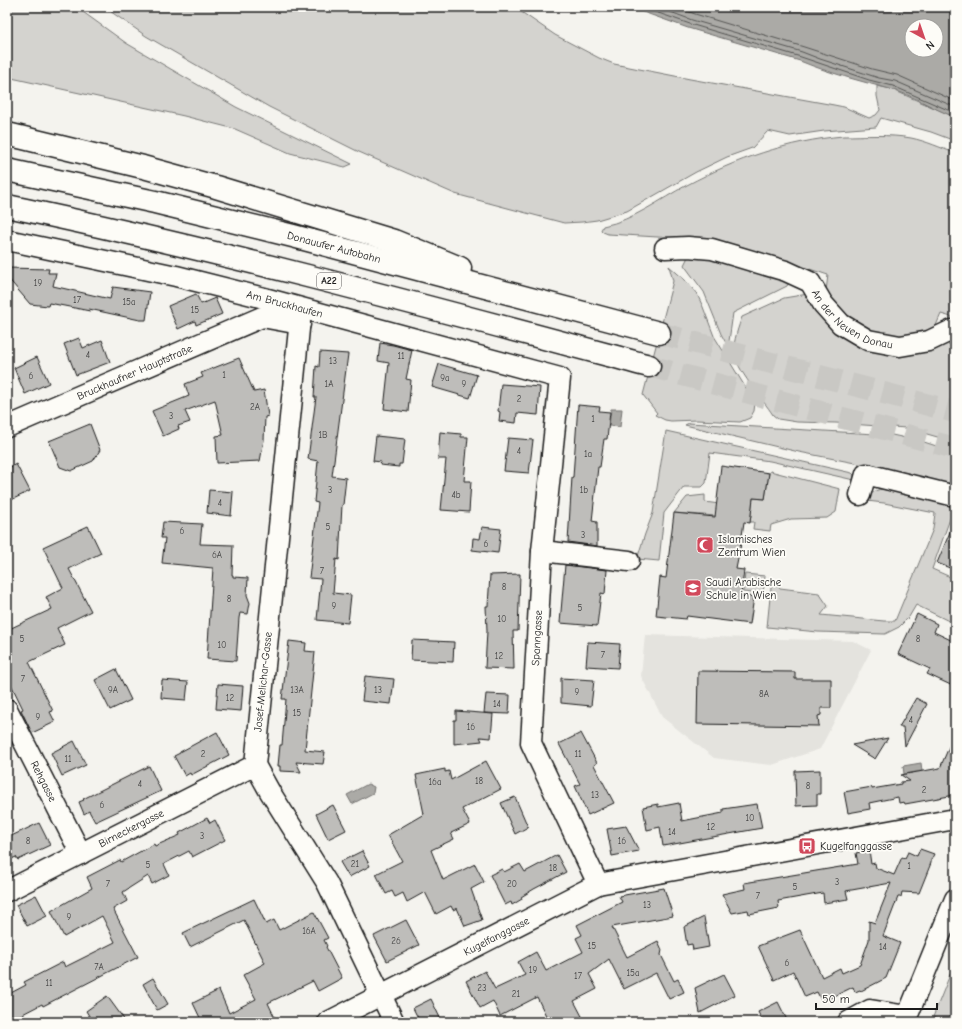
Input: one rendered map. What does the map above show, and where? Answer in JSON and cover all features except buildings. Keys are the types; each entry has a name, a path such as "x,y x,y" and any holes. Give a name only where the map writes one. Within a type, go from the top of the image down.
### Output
{"highway":[{"path":"7,134 143,167 216,187 394,241 550,304"},
{"name":"Donauufer Autobahn","path":"7,170 155,202 286,234 659,333"},
{"name":"A22","path":"7,206 177,243 313,276 649,366"}],"street":[{"name":"Am Bruckhaufen","path":"7,240 176,276 263,308"},
{"name":"An der Neuen Donau","path":"665,248 688,246 712,249 786,271 810,282 823,304 840,324 868,340 900,346 929,341 952,330 955,331"},
{"path":"263,308 300,316"},
{"name":"Bruckhaufner Hauptstraße","path":"7,427 263,308"},
{"name":"Am Bruckhaufen","path":"300,316 560,378"},
{"name":"Josef-Melichar-Gasse","path":"255,765 300,316"},
{"name":"Spanngasse","path":"560,378 542,551 532,743 598,884"},
{"path":"860,495 866,474 955,496"},
{"path":"542,551 629,561"},
{"name":"Rehgasse","path":"7,709 81,854"},
{"path":"255,765 270,792 327,883 394,1022"},
{"name":"Birneckergasse","path":"7,891 255,765"},
{"name":"Kugelfanggasse","path":"328,1022 598,884 955,819"},
{"path":"848,1022 870,1010 906,1019 955,899"}],"shaded area":[{"path":"7,7 76,7 126,43 236,107 352,164 345,167 290,153 235,129 184,116 7,77"},
{"path":"104,7 514,7 555,35 599,58 614,64 844,107 869,118 876,115 880,110 877,96 877,86 891,89 955,117 955,141 931,132 881,118 876,127 824,131 790,136 768,131 752,148 727,157 696,172 627,211 597,220 564,223 455,194 359,152 269,107 146,36"},
{"path":"843,136 886,136 911,138 955,153 955,318 941,314 934,330 904,339 868,331 831,306 826,291 828,275 736,245 674,238 608,234 601,230 603,226 636,214 687,185 743,159 802,142"},
{"path":"697,254 789,282 787,286 733,313 729,341 726,343 704,292 684,265 688,257"},
{"path":"669,266 685,280 697,294 714,336 755,403 754,411 750,418 740,422 665,420 655,415 657,413 643,395 673,281"},
{"path":"808,294 831,324 924,349 949,343 955,345 955,442 906,428 797,422 778,419 773,415 750,384 739,366 734,351 736,334 742,317 784,298"},
{"path":"689,423 892,435 924,442 955,452 955,488 855,463 799,452 685,425"},
{"path":"666,431 852,473 854,475 854,480 770,461 710,453 706,483 702,487 684,487 664,513 659,561 637,559 653,513"},
{"path":"770,471 840,489 836,512 827,518 791,519 771,525 770,531 753,529 754,522 750,522 753,498 765,499"},
{"path":"882,489 955,505 955,517 951,516 932,569 955,579 955,624 916,605 909,617 899,627 885,634 818,632 767,627 772,578 780,588 819,593 828,606 821,615 895,621 933,529 935,513 867,501 869,496 877,490"},
{"path":"705,495 705,502 726,505 717,516 674,513 687,497"},
{"path":"745,574 765,576 763,594 743,592"},
{"path":"645,635 853,641 871,650 820,749 772,765 714,758 662,717 641,676"},
{"path":"955,962 955,1022 946,1022 933,1017"}],"water":[{"path":"629,7 955,7 955,117 915,98 800,61 688,28"},
{"path":"611,409 622,409 620,427 609,426"},
{"path":"921,763 922,771 904,774 903,766"},
{"path":"368,784 374,787 373,793 352,804 347,795"}],"tunnel":[{"path":"659,333 955,412"},
{"path":"649,366 955,448"}],"place":[{"name":"Islamisches Zentrum Wien","path":"705,545"},
{"name":"Saudi Arabische Schule in Wien","path":"693,588"},
{"name":"Kugelfanggasse","path":"807,846"}]}
